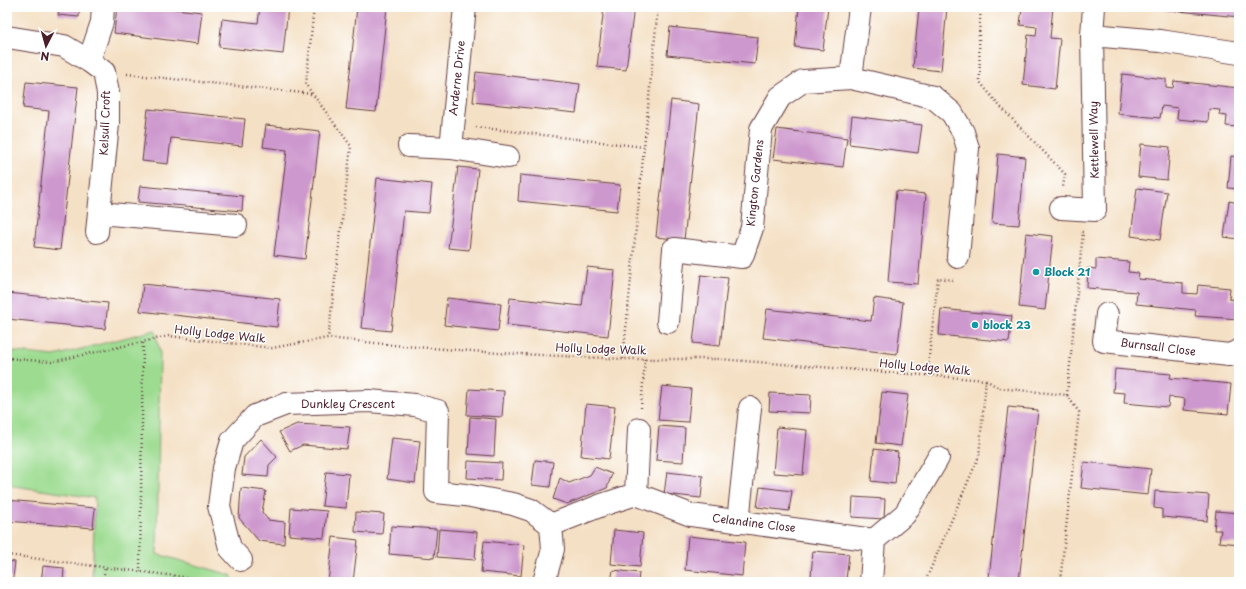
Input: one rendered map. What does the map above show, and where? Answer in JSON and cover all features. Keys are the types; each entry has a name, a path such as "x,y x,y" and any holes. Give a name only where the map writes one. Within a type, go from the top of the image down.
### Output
{"street":[{"path":"7,37 64,46 96,66 103,7"},
{"name":"Arderne Drive","path":"451,148 452,124 465,7"},
{"path":"851,78 860,7"},
{"name":"Kettlewell Way","path":"1061,208 1095,210 1092,35 1094,7"},
{"path":"1092,35 1160,41 1239,53"},
{"name":"Kelsull Croft","path":"96,66 108,93 108,124 98,222 236,225"},
{"name":"Kington Gardens","path":"668,322 674,249 742,256 752,228 761,129 780,97 803,81 851,78 933,97 952,113 963,132 968,148 958,257"},
{"path":"409,146 451,148 508,157"},
{"name":"Burnsall Close","path":"1107,314 1104,341 1229,355 1239,351"},
{"name":"Dunkley Crescent","path":"241,560 230,548 219,506 224,468 232,441 254,416 286,404 369,401 415,405 438,411 436,492 464,495 512,504 531,510 551,525"},
{"path":"738,522 750,408"},
{"path":"544,582 553,548 551,525 602,505 636,494 639,429"},
{"path":"871,582 874,540 905,514 938,458"},
{"name":"Celandine Close","path":"636,494 691,515 874,540"}],"path":[{"path":"314,7 306,85 351,146 328,338"},
{"path":"623,358 658,7"},
{"path":"96,66 313,94"},
{"path":"452,124 644,147"},
{"path":"927,376 938,278 956,280 958,257"},
{"name":"Holly Lodge Walk","path":"7,358 51,362 170,336 272,348 328,338 499,354 645,359 719,359 986,380 979,456 925,582"},
{"path":"140,572 143,342"},
{"path":"639,429 645,359"},
{"path":"986,380 999,388 1067,395 1079,412 1060,582"},
{"path":"7,555 223,582"},
{"path":"104,582 105,567"}],"green space":[{"path":"155,330 160,353 157,554 231,575 234,582 92,582 95,498 7,485 7,351 54,356"}],"building":[{"path":"59,7 80,7 79,17 58,15"},
{"path":"117,7 159,7 202,12 198,44 114,33"},
{"path":"260,7 288,7 283,54 219,47 222,19 258,23"},
{"path":"357,7 387,7 376,112 346,109"},
{"path":"604,7 634,7 626,70 597,67"},
{"path":"799,7 828,7 823,50 795,47"},
{"path":"919,7 947,7 941,71 913,68"},
{"path":"1022,7 1053,7 1050,38 1060,39 1055,89 1023,85 1028,35 1036,36 1037,27 1020,25"},
{"path":"1239,7 1239,17 1147,8"},
{"path":"670,27 758,37 755,64 667,55"},
{"path":"476,72 580,84 576,113 473,102"},
{"path":"1122,74 1166,79 1166,87 1173,88 1174,81 1239,88 1239,127 1226,126 1227,116 1219,115 1220,110 1209,109 1208,122 1177,119 1178,108 1162,106 1160,118 1118,114"},
{"path":"26,82 78,87 60,250 34,247 49,111 23,108"},
{"path":"671,100 699,104 684,240 656,237"},
{"path":"148,109 245,119 242,146 171,138 168,164 142,161"},
{"path":"852,116 922,125 918,153 849,144"},
{"path":"266,125 320,131 305,259 274,255 287,150 263,147"},
{"path":"777,129 847,138 843,167 773,159"},
{"path":"1141,144 1170,147 1167,180 1138,177"},
{"path":"998,154 1025,157 1019,225 992,223"},
{"path":"1231,156 1239,157 1239,189 1228,188"},
{"path":"458,167 478,169 469,250 448,248"},
{"path":"520,175 620,185 617,211 518,201"},
{"path":"377,178 432,184 429,213 404,211 391,331 361,328"},
{"path":"140,186 243,196 242,211 138,202"},
{"path":"1137,188 1167,192 1160,240 1131,236"},
{"path":"896,191 926,194 918,284 888,282"},
{"path":"1229,201 1239,203 1239,239 1224,237"},
{"name":"Block 21","path":"1026,233 1053,236 1045,310 1019,307"},
{"path":"1096,259 1129,262 1128,272 1139,273 1138,279 1183,283 1183,293 1197,294 1198,285 1230,288 1229,299 1239,300 1239,319 1195,316 1196,310 1136,304 1137,292 1087,288 1088,268 1096,269"},
{"path":"587,267 615,270 608,336 507,325 510,298 582,306"},
{"path":"701,275 728,278 720,346 693,343"},
{"path":"143,284 280,299 277,327 140,311"},
{"path":"7,293 108,303 105,329 7,319"},
{"path":"447,298 501,304 498,331 444,325"},
{"path":"874,298 903,302 897,354 763,338 767,309 871,321"},
{"name":"block 23","path":"941,309 1012,316 1009,342 939,335"},
{"path":"1115,369 1171,374 1170,378 1231,384 1228,414 1184,410 1185,399 1179,398 1169,397 1168,407 1124,403 1125,393 1113,392"},
{"path":"662,386 691,389 688,422 658,420"},
{"path":"469,389 504,391 502,417 467,415"},
{"path":"882,392 908,395 901,446 876,443"},
{"path":"770,393 811,395 810,413 769,411"},
{"path":"586,404 615,407 609,459 581,456"},
{"path":"1008,407 1038,410 1019,581 989,578"},
{"path":"470,417 496,419 494,456 468,454"},
{"path":"297,424 350,427 347,449 303,445 290,451 279,432"},
{"path":"659,426 685,428 683,462 656,460"},
{"path":"777,427 807,430 803,475 773,473"},
{"path":"392,438 420,441 415,483 387,479"},
{"path":"261,439 277,457 269,465 268,477 242,475 244,457"},
{"path":"874,449 898,452 895,484 871,481"},
{"path":"535,460 553,462 550,487 532,485"},
{"path":"468,461 502,463 501,480 467,478"},
{"path":"1084,462 1151,469 1148,495 1081,488"},
{"path":"595,467 612,474 607,488 567,504 553,499 560,478 569,483 590,475"},
{"path":"326,472 349,474 346,508 322,506"},
{"path":"667,472 703,476 701,498 664,494"},
{"path":"760,487 792,491 789,511 757,507"},
{"path":"241,488 266,491 262,512 268,520 285,522 284,544 259,541 239,518"},
{"path":"1155,491 1209,495 1207,521 1162,517 1162,509 1154,508"},
{"path":"853,497 885,499 884,519 852,517"},
{"path":"7,500 95,508 93,528 7,521"},
{"path":"291,508 327,511 324,538 289,535"},
{"path":"1216,511 1239,513 1239,544 1219,542 1221,530 1214,530"},
{"path":"356,512 384,514 382,534 355,532"},
{"path":"391,526 437,529 434,558 389,554"},
{"path":"439,529 477,532 475,560 437,557"},
{"path":"614,530 643,533 640,567 611,564"},
{"path":"688,536 745,542 742,576 685,570"},
{"path":"333,537 358,540 353,582 328,582"},
{"path":"484,541 524,545 521,576 481,572"},
{"path":"813,551 849,554 846,580 811,577"},
{"path":"7,561 15,562 13,578 7,578"},
{"path":"43,566 64,568 63,582 41,582"},
{"path":"613,570 639,573 638,582 611,582"}],"place":[{"name":"Block 21","path":"1036,272"},
{"name":"block 23","path":"975,325"}]}
